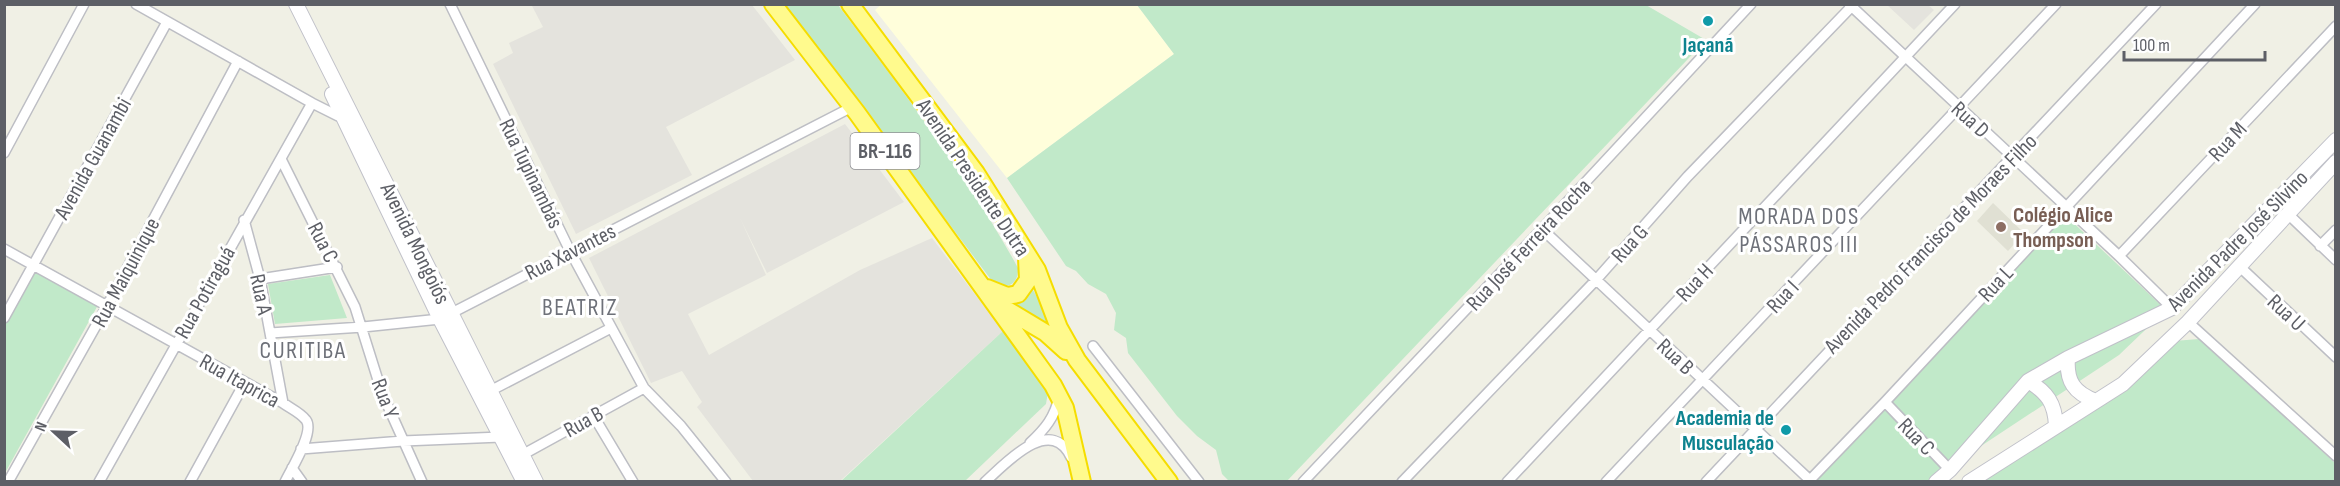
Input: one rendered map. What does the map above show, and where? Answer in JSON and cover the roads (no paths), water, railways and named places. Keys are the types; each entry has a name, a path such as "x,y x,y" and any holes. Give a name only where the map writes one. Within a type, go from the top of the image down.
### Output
{"highway":[{"name":"Avenida Presidente Dutra","path":"773,4 852,107 993,301 1047,333 1077,360"},
{"name":"Avenida Presidente Dutra","path":"850,4 976,173 1037,270 1059,328 1077,360 1168,482"},
{"path":"981,285 1007,296 1018,294 1026,285 1029,275 1026,252"},
{"path":"993,301 1059,395 1065,408 1081,478"}],"main road":[{"name":"Avenida Mongoiós","path":"286,4 347,114"},
{"name":"Avenida Mongoiós","path":"297,4 347,114 524,482"},
{"name":"Avenida Padre José Silvino","path":"1936,482 1950,470 2028,381 2068,358 2172,308 2336,141"},
{"name":"Avenida Padre José Silvino","path":"1969,482 2123,384 2188,322 2336,162"},
{"name":"Avenida Mongoiós","path":"445,316 490,391 536,482"},
{"path":"2068,358 2069,381 2083,396 2096,401"},
{"path":"2028,381 2038,387 2053,404 2056,426"}],"street":[{"path":"4,153 84,4"},
{"path":"136,4 312,103 339,116 347,114"},
{"name":"Rua Tupinambás","path":"450,4 570,251 644,388 681,426 726,482"},
{"name":"Rua José Ferreira Rocha","path":"1303,482 1751,4"},
{"name":"Rua H","path":"1507,482 1955,4"},
{"name":"Rua I","path":"1606,482 2056,4"},
{"name":"Avenida Pedro Francisco de Moraes Filho","path":"1706,482 2156,4"},
{"name":"Rua L","path":"1810,481 2255,4"},
{"name":"Rua D","path":"1852,5 1905,58 2172,308"},
{"name":"Rua G","path":"1402,482 1596,280 1688,176 1852,5"},
{"name":"Avenida Guanambi","path":"4,318 167,22"},
{"name":"Rua M","path":"2119,256 2336,26"},
{"name":"Rua Maiquinique","path":"8,482 107,306 238,61"},
{"name":"Rua Potiraguá","path":"99,482 244,220 312,103"},
{"name":"Rua Xavantes","path":"270,333 363,327 445,316 852,107"},
{"name":"Rua C","path":"281,159 337,267 363,327"},
{"path":"2288,214 2336,260"},
{"name":"Rua A","path":"244,220 260,279 283,403"},
{"name":"Rua B","path":"1542,229 1810,481"},
{"path":"2320,246 2336,230"},
{"path":"4,249 34,265"},
{"name":"Rua Itaprica","path":"34,265 283,403 307,420 308,435 301,449"},
{"name":"Rua U","path":"2239,266 2336,357"},
{"path":"260,279 337,267"},
{"path":"2188,322 2336,456"},
{"name":"Rua Y","path":"363,327 382,393 422,482"},
{"path":"490,391 611,328"},
{"path":"1094,346 1198,482"},
{"path":"190,482 245,382"},
{"name":"Rua B","path":"522,454 644,388"},
{"path":"985,482 1051,421 1059,395"},
{"name":"Rua C","path":"1884,402 1950,470"},
{"path":"593,414 633,482"},
{"path":"285,482 301,449 403,441 501,437"},
{"path":"1028,444 1045,440 1066,446 1081,478"},
{"path":"292,468 302,482"}],"place":[{"name":"Jaçanã","path":"1708,21"},
{"name":"Colégio Alice Thompson","path":"2001,227"},
{"name":"Academia de Musculação","path":"1786,430"}],"district":[{"name":"MORADA DOS PÁSSAROS III","path":"1799,230"},
{"name":"BEATRIZ","path":"580,307"},
{"name":"CURITIBA","path":"303,350"}]}
